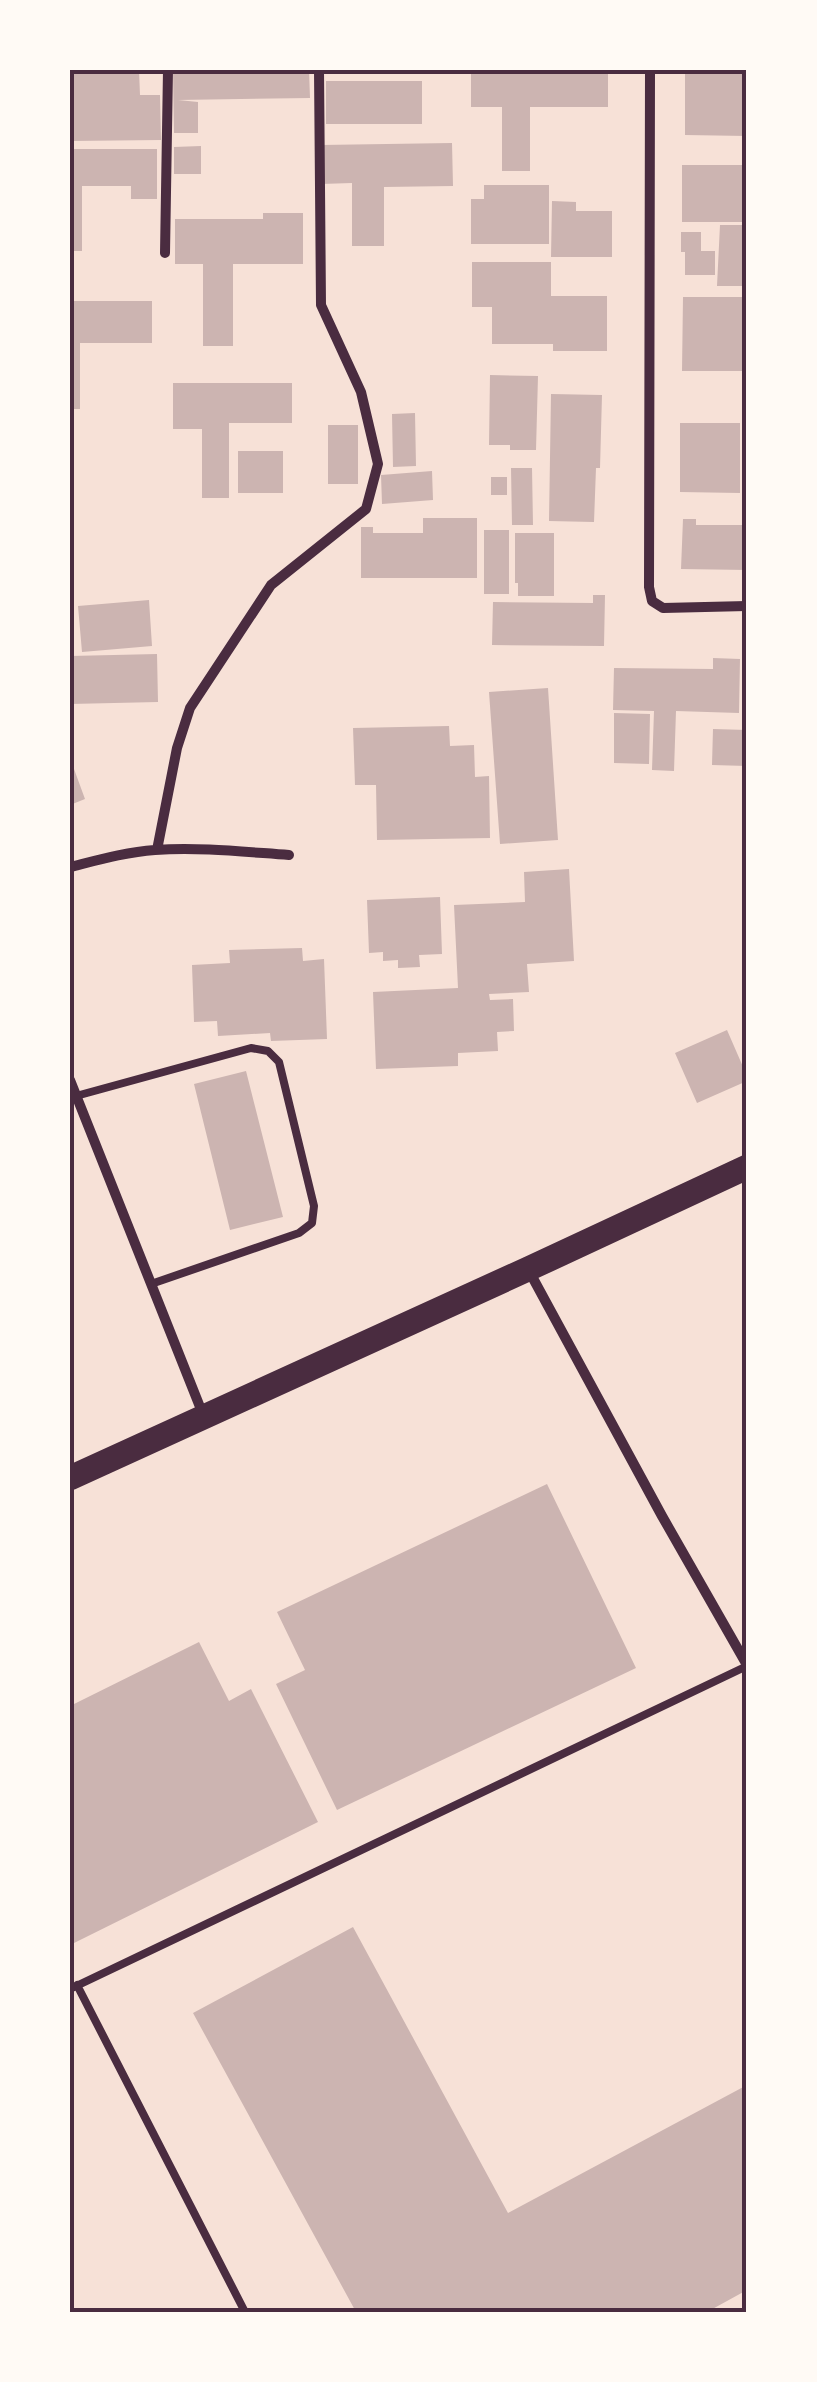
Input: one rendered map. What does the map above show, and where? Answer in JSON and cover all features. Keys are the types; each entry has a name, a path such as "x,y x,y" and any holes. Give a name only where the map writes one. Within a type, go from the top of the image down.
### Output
{"main road":[{"path":"70,1478 747,1167"}],"street":[{"path":"165,253 168,70"},
{"path":"157,850 177,748 190,708 271,585 366,509 378,464 361,392 321,305 319,70"},
{"path":"650,70 648,587 652,601 663,608 747,606"},
{"path":"70,867 157,850 289,855"},
{"path":"70,1080 204,1418"},
{"path":"528,1270 747,1665"}],"lane":[{"path":"76,1096 251,1048 268,1052 280,1062 314,1206 312,1223 299,1233 150,1284"},
{"path":"245,2312 74,1987 747,1665"}],"building":[{"path":"70,70 139,70 140,95 160,95 161,140 70,141"},
{"path":"173,70 309,70 310,98 178,100 198,102 198,133 174,133"},
{"path":"471,70 608,70 608,107 530,107 530,171 502,171 502,107 471,107"},
{"path":"685,71 747,72 747,136 685,135"},
{"path":"326,81 422,81 422,124 326,124"},
{"path":"452,143 453,186 384,187 384,246 352,246 352,183 321,184 321,145"},
{"path":"201,146 201,174 174,174 174,147"},
{"path":"70,149 157,149 157,199 131,199 131,186 82,186 82,251 70,251"},
{"path":"682,165 742,165 742,200 747,200 747,222 682,222"},
{"path":"484,185 549,185 549,244 471,244 471,199 484,199"},
{"path":"552,201 576,202 576,211 612,211 612,257 551,257"},
{"path":"263,213 303,213 303,264 233,264 233,346 203,346 203,264 175,264 175,219 263,219"},
{"path":"720,225 743,225 747,286 717,286"},
{"path":"681,232 701,232 701,251 715,251 715,275 685,275"},
{"path":"472,262 551,262 551,296 607,296 607,351 553,351 553,344 492,344 492,307 472,307"},
{"path":"683,297 747,297 747,371 682,371"},
{"path":"70,301 152,301 152,343 80,343 80,409 70,409"},
{"path":"490,375 538,376 536,450 489,445"},
{"path":"173,383 292,383 292,423 229,423 229,498 202,498 202,429 173,429"},
{"path":"551,394 602,395 594,522 549,521"},
{"path":"415,413 416,466 393,467 392,414"},
{"path":"680,423 740,423 740,493 680,492"},
{"path":"328,425 358,425 358,484 328,484"},
{"path":"238,451 283,451 283,493 238,493"},
{"path":"511,468 532,468 533,525 512,525"},
{"path":"432,471 433,500 382,504 381,475"},
{"path":"491,477 507,477 507,495 491,495"},
{"path":"423,518 477,518 477,578 361,578 361,527 373,527 373,533 423,533"},
{"path":"743,518 747,518 747,570 681,569 683,519 696,519 696,525 743,525"},
{"path":"484,530 509,530 509,594 484,594"},
{"path":"515,533 554,533 554,596 518,596"},
{"path":"593,595 605,595 604,646 492,645 493,602 593,603"},
{"path":"149,600 152,646 82,652 78,606"},
{"path":"157,654 158,702 70,704 70,656"},
{"path":"713,658 740,659 739,713 676,711 674,771 652,770 654,711 613,710 614,668 713,669"},
{"path":"548,688 558,840 500,844 489,692"},
{"path":"614,713 650,714 649,764 614,763"},
{"path":"449,726 450,746 474,745 475,777 489,776 490,838 377,840 376,785 355,785 353,728"},
{"path":"713,729 747,730 747,766 712,765"},
{"path":"70,758 85,799 70,805"},
{"path":"569,869 574,961 527,964 529,992 489,994 490,1000 513,999 514,1031 497,1032 498,1051 458,1053 458,1066 376,1069 373,992 458,988 454,905 525,902 524,872"},
{"path":"440,897 442,954 419,955 420,967 398,968 398,960 383,961 383,952 369,953 367,900"},
{"path":"302,948 303,961 324,959 327,1039 271,1041 270,1033 218,1036 217,1021 194,1022 192,965 230,963 229,950"},
{"path":"727,1030 747,1081 697,1103 675,1053"},
{"path":"246,1071 283,1217 230,1230 194,1084"},
{"path":"547,1484 636,1668 337,1810 276,1684 305,1670 277,1612"},
{"path":"199,1642 229,1701 251,1689 318,1822 70,1945 70,1706"},
{"path":"353,1927 508,2213 747,2085 747,2290 707,2312 356,2312 193,2013"}]}
